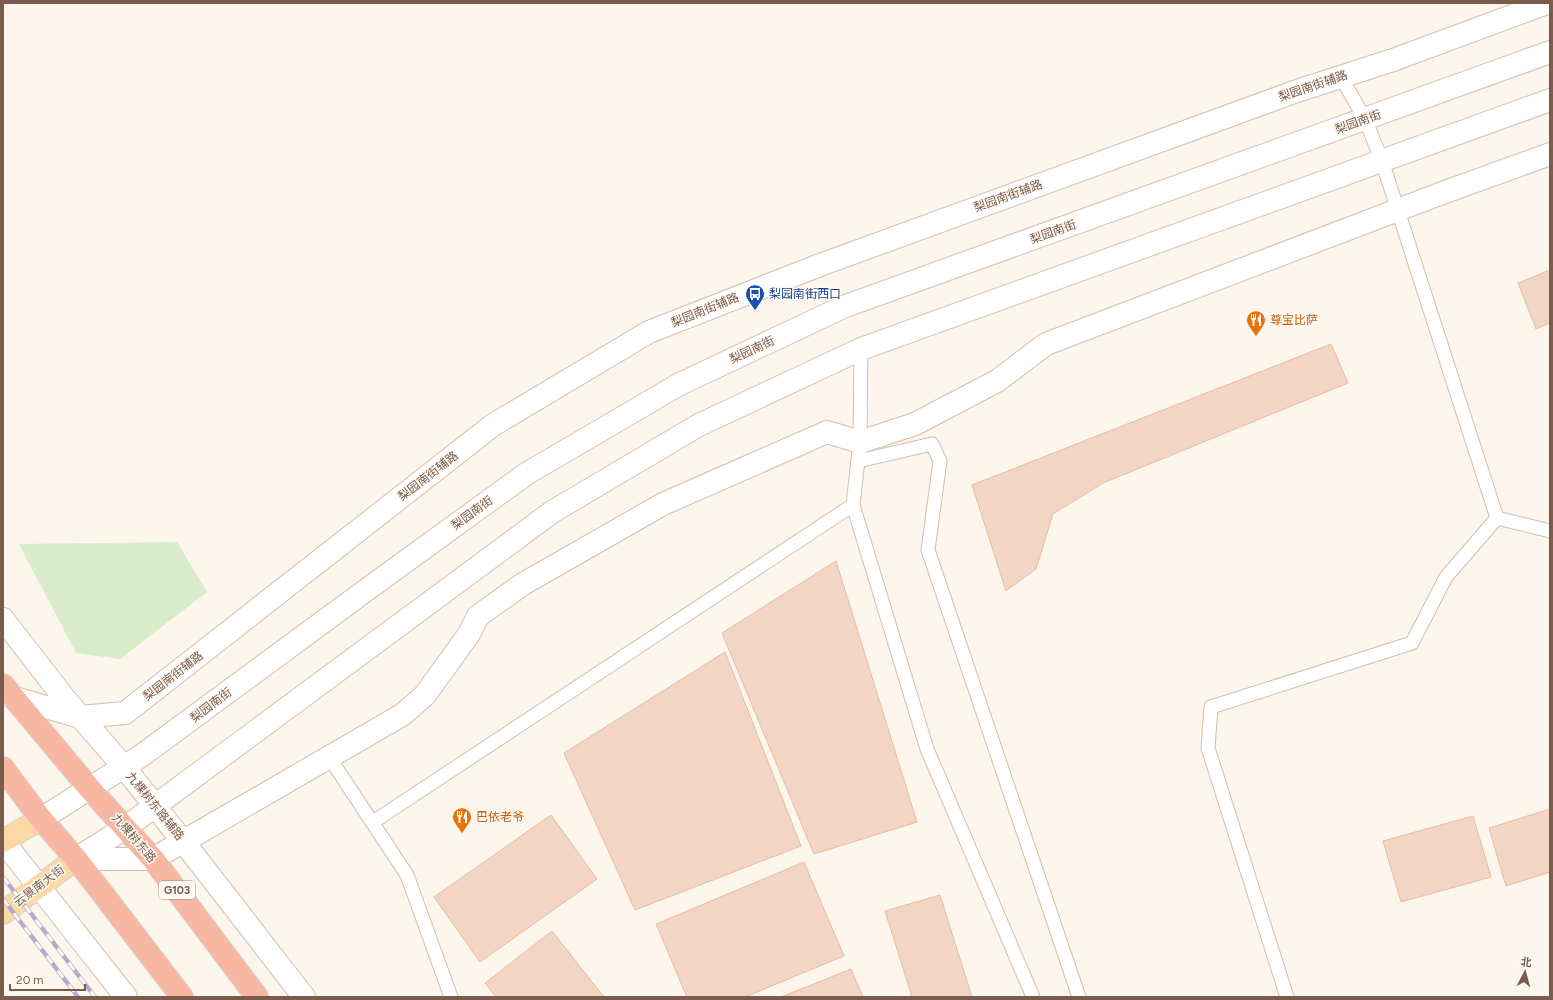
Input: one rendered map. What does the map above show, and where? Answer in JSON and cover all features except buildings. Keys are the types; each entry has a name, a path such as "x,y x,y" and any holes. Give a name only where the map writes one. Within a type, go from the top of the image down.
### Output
{"highway":[{"name":"九棵树东路","path":"8,691 90,789 153,859 257,997"},
{"path":"3,768 41,819 76,859 182,997"}],"main road":[{"path":"3,841 41,819"},
{"name":"云景南大街","path":"3,913 76,859"}],"street":[{"name":"梨园南街辅路","path":"8,691 80,717 125,713 493,425 649,332 820,265 1290,94 1393,60 1547,3"},
{"name":"梨园南街","path":"41,819 141,756 526,474 678,385 843,307 1550,52"},
{"path":"76,859 125,828 552,512 699,425 861,349 1550,100"},
{"path":"76,859 153,859 402,715 425,695 469,634 478,616 523,584 663,504 827,432 859,451 915,424 997,381 1046,344 1550,154"},
{"name":"九棵树东路辅路","path":"3,619 80,717 124,767 183,841 304,997"},
{"path":"3,841 126,997"}],"lane":[{"path":"1341,77 1365,119 1382,161 1497,518"},
{"path":"861,349 859,451 853,505 927,749 1033,997"},
{"path":"859,451 932,444 940,461 928,550 1079,997"},
{"path":"372,822 853,505"},
{"path":"1497,518 1550,531"},
{"path":"1287,997 1208,748 1211,707 1412,643 1446,577 1497,518"},
{"path":"329,757 407,875 451,997"}],"green space":[{"path":"177,542 207,592 120,659 76,653 19,544"}],"railway":[{"path":"3,877 95,997"},
{"path":"3,899 78,997"}],"place":[{"name":"梨园南街西口","path":"755,311"},
{"name":"尊宝比萨","path":"1256,337"},
{"name":"巴依老爷","path":"462,834"}]}
